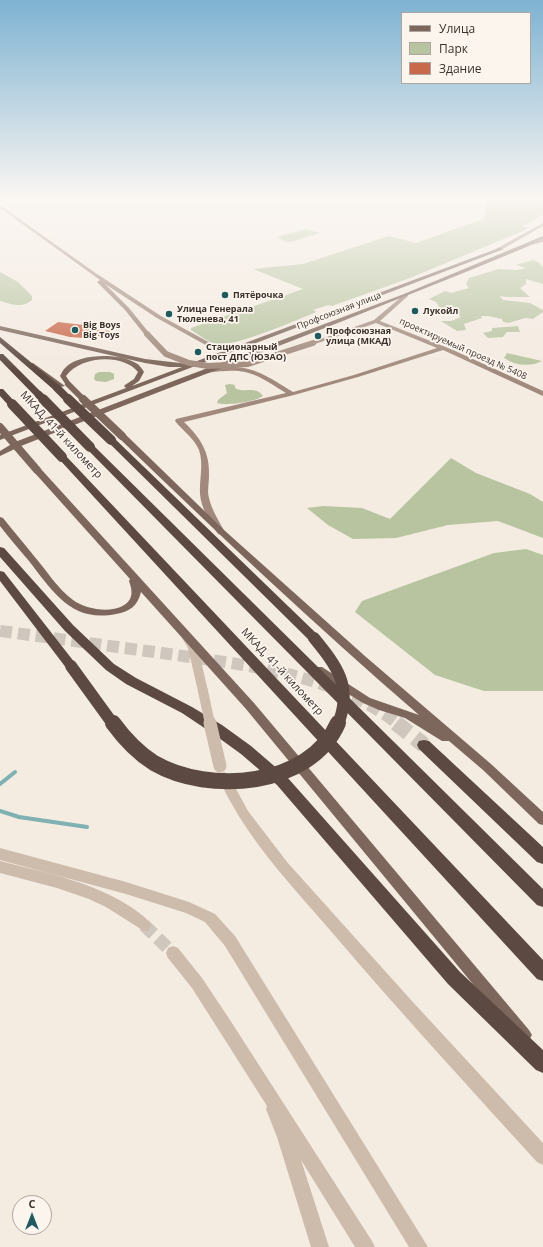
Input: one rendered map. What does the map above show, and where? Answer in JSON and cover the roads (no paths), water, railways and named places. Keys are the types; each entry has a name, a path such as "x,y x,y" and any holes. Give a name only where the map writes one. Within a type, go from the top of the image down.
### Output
{"highway":[{"path":"0,338 28,362 62,386 111,440 322,647 340,674 344,687 342,716 335,730 325,743 300,762 276,774 233,782 211,781 184,776 171,771 153,762 139,752 121,732 33,615 0,574"},
{"name":"МКАД, 41-й километр","path":"0,356 543,900"},
{"name":"МКАД, 41-й километр","path":"0,391 543,973"},
{"path":"0,550 69,628 110,667 132,681 187,710 217,729 246,750 282,781 358,866 454,978 543,1063"},
{"path":"424,745 543,857"}],"main road":[{"name":"Профсоюзная улица","path":"206,360 481,256"},
{"name":"Профсоюзная улица","path":"18,444 178,381 406,295 500,256"},
{"path":"0,328 156,363 180,365 206,360"},
{"path":"106,398 137,380 141,374 138,367 132,363 117,359 100,358 87,360 72,366 63,376 62,386 92,408 221,532 362,660 487,767 543,820"},
{"path":"0,438 206,360"},
{"path":"0,427 250,706 543,1057"},
{"path":"0,450 18,444"},
{"path":"0,454 18,444"},
{"path":"0,520 53,586 79,608 89,612 111,613 128,606 135,600 138,591 130,572"},
{"path":"293,651 336,684 376,705 410,716 422,722 487,767"}],"street":[{"path":"69,256 143,307 213,347 236,349"},
{"path":"92,273 127,309 147,334 166,354 188,363 208,366 248,364 376,321 406,295"},
{"name":"проектируемый проезд № 5408","path":"376,321 442,348 543,394"},
{"path":"213,347 214,357"},
{"path":"221,532 208,510 204,498 206,462 204,453 195,437 179,420 292,394 356,376 442,348"},
{"path":"206,371 228,369 248,370 258,374 292,394"},
{"path":"184,633 193,648 220,766 230,791 245,817 274,856 363,960 543,1156"},
{"path":"0,854 126,888 189,908 210,918 230,941 419,1247"},
{"path":"0,867 54,880 84,890 120,907 144,925"},
{"path":"173,953 197,983 266,1088 366,1247"},
{"path":"266,1088 284,1137 320,1247"}],"waterway":[{"path":"0,784 15,772"},
{"path":"0,811 19,817 87,827"}],"tunnel":[{"path":"0,631 224,662 285,674 315,682 344,693 372,707 398,724"},
{"path":"396,723 424,745"},
{"path":"144,925 173,953"}],"place":[{"name":"Пятёрочка","path":"225,295"},
{"name":"Лукойл","path":"415,311"},
{"name":"Улица Генерала Тюленева, 41","path":"169,314"},
{"name":"Big Boys Big Toys","path":"75,330"},
{"name":"Профсоюзная улица (МКАД)","path":"318,336"},
{"name":"Стационарный пост ДПС (ЮЗАО)","path":"198,352"}]}
